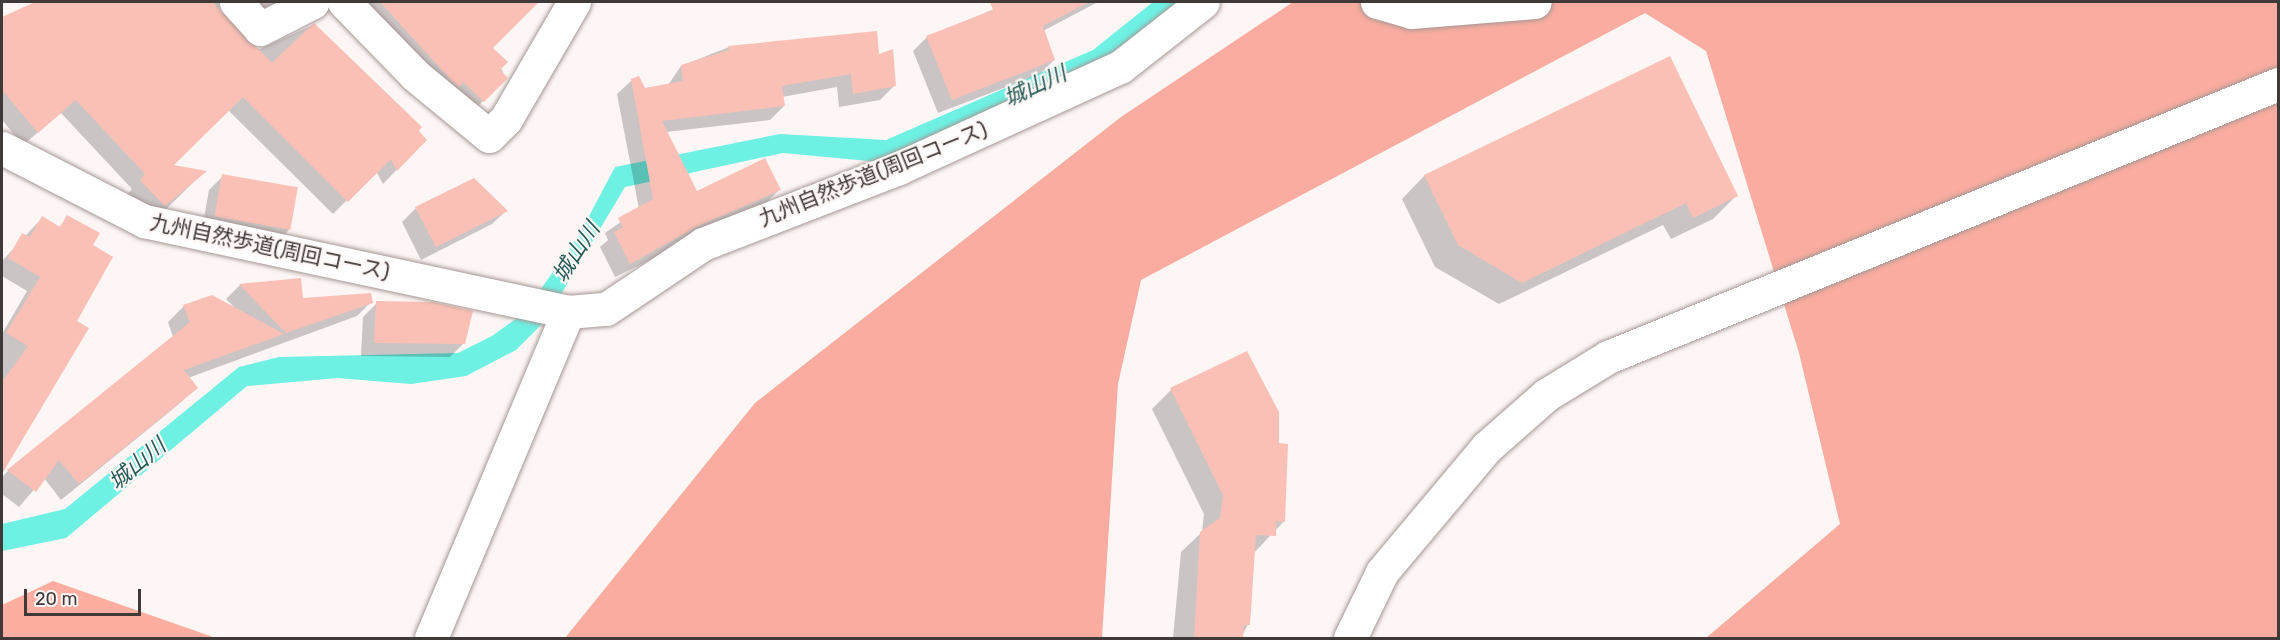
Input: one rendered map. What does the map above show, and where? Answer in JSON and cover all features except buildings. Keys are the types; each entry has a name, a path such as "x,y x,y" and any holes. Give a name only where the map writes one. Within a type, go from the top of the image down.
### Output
{"street":[{"path":"236,2 260,29 313,2"},
{"path":"344,2 416,76 489,136 506,119 574,2"},
{"name":"九州自然歩道(周回コース)","path":"2,148 144,221 483,291 566,311 606,309 703,244 899,168 1120,67 1203,2"},
{"path":"1377,2 1411,12 1535,2"},
{"path":"1350,639 1382,572 1487,447 1546,395 1608,357 2278,84"},
{"path":"431,639 566,311"}],"shaded area":[{"path":"1293,2 2278,2 2278,638 1706,638 1840,524 1799,353 1706,51 1645,13 1141,280 1118,384 1102,638 565,638 755,403 1121,117"},
{"path":"53,581 216,638 2,638 2,605"}],"water":[{"name":"城山川","path":"1153,2 1185,2 1107,64 890,163 783,153 625,187 545,321 516,350 466,376 411,384 337,378 247,386 66,538 2,551 2,524 65,509 239,367 279,357 458,353 492,336 524,313 579,235 615,167 780,134 886,140 1093,50"}]}
